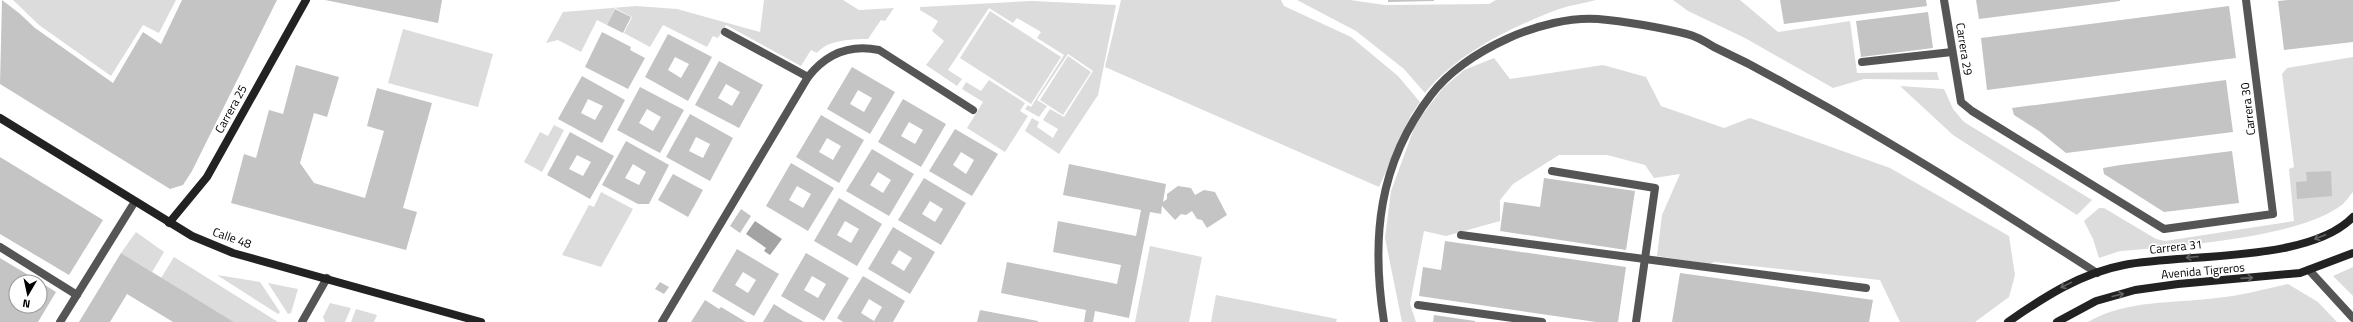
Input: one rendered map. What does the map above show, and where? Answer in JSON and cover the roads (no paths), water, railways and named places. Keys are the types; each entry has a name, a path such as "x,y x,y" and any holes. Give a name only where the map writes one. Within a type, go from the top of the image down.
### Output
{"street":[{"name":"Carrera 25","path":"169,223 207,177 306,0"},
{"name":"Carrera 29","path":"1944,0 1961,102"},
{"name":"Carrera 30","path":"1961,102 1972,112 2164,229 2273,214 2246,0"},
{"path":"1384,322 1379,291 1378,237 1384,188 1413,118 1439,84 1462,64 1503,41 1556,22 1597,19 1689,34 1744,61 1829,108 2097,273"},
{"path":"725,32 808,77"},
{"path":"662,322 808,77 833,54 847,49 870,48 879,50 973,110"},
{"path":"1862,62 1952,52"},
{"name":"Calle 48","path":"0,118 134,203 192,236 233,253 328,278 481,322"},
{"path":"1552,171 1654,188 1636,322"},
{"path":"60,322 134,203"},
{"name":"Carrera 31","path":"2008,322 2065,285 2097,273 2124,265 2276,249 2334,232 2353,217"},
{"path":"1461,234 1866,288"},
{"path":"0,247 77,295"},
{"name":"Avenida Tigreros","path":"2057,322 2096,301 2135,290 2178,284 2280,276 2309,270 2353,252"},
{"path":"2309,270 2353,318"},
{"path":"302,322 328,278"},
{"path":"1418,305 1542,322"}]}
